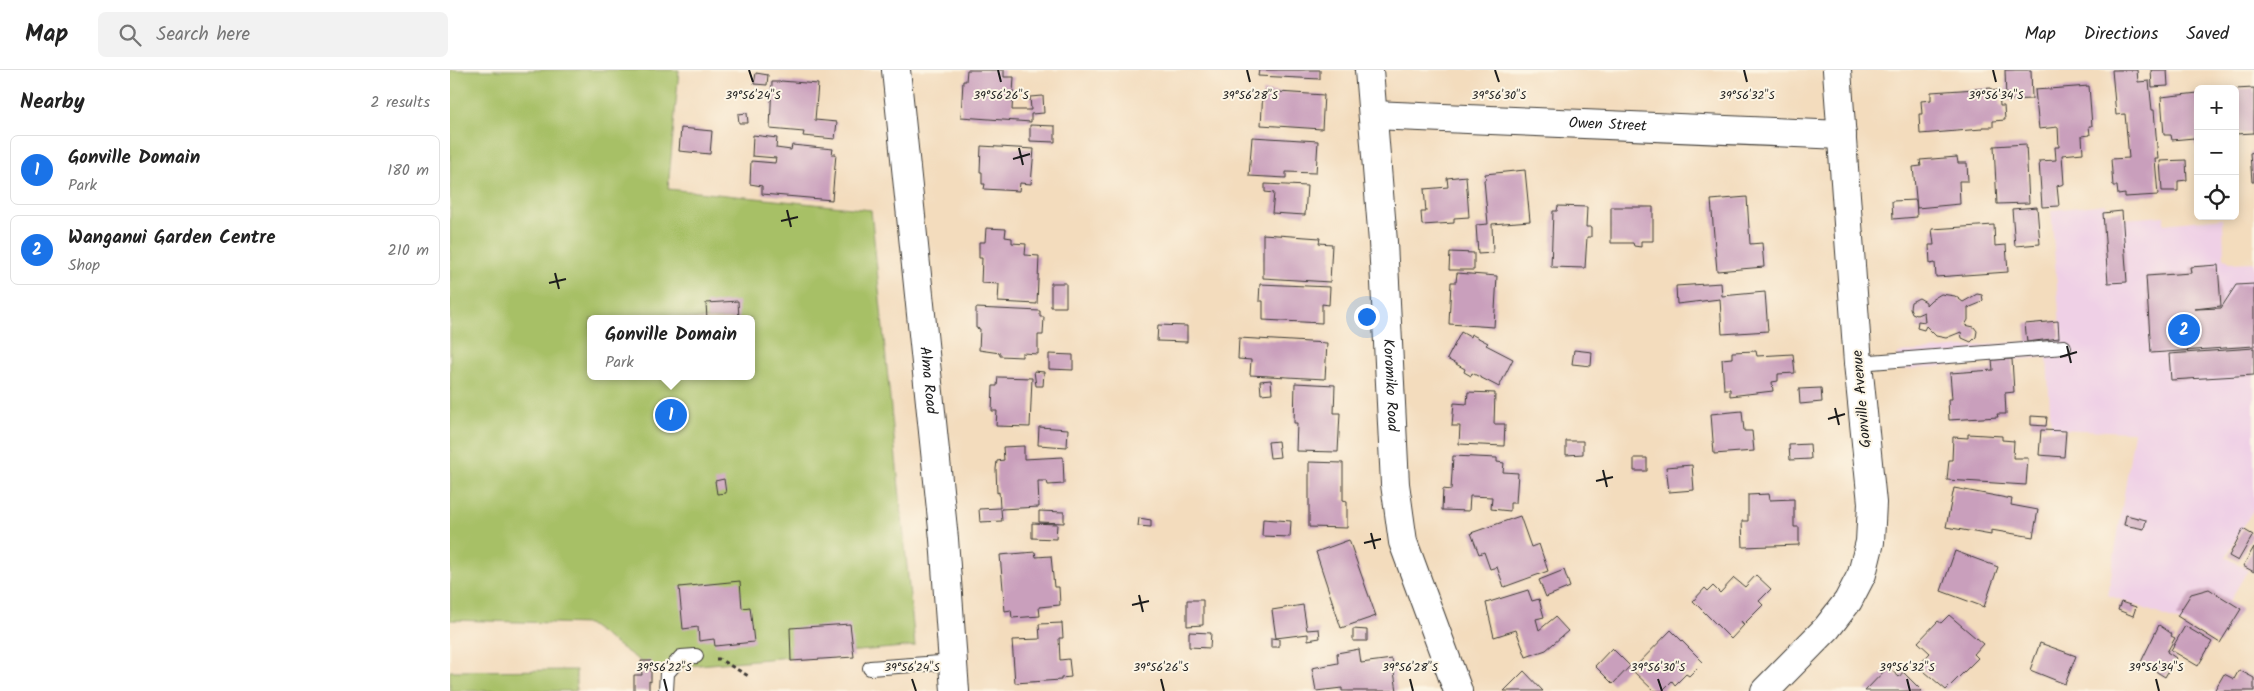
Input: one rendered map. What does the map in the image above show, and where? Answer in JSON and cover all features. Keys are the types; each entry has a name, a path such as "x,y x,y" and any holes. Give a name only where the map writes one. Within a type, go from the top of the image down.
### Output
{"street":[{"name":"Alma Road","path":"896,70 944,539 955,691"},
{"name":"Koromiko Road","path":"1369,70 1383,242 1395,484 1402,542 1458,691"},
{"name":"Gonville Avenue","path":"1766,691 1827,628 1848,601 1862,574 1870,542 1872,503 1858,363 1837,70"},
{"name":"Owen Street","path":"1373,116 1842,135"}],"lane":[{"path":"1858,363 2064,347"},
{"path":"666,691 667,673 682,657 696,656"},
{"path":"870,668 954,662"}],"path":[{"path":"720,658 750,677"}],"shaded area":[{"path":"2105,204 2105,213 2122,211 2123,219 2164,216 2164,224 2223,220 2224,258 2231,263 2254,262 2254,508 2226,557 2248,570 2229,602 2241,609 2220,643 2186,624 2108,595 2134,432 2051,429 2047,357 1898,370 1898,353 2061,338 2051,210"}],"green space":[{"path":"450,70 679,70 668,189 871,210 915,646 699,665 654,671 588,624 450,620"},
{"path":"576,670 576,691 450,691 450,671"}],"building":[{"path":"967,70 1004,70 1004,77 1014,77 1012,110 1031,110 1030,97 1043,96 1044,113 1031,114 1031,122 961,117 963,81 966,81"},
{"path":"1259,70 1320,70 1320,79 1258,76"},
{"path":"2005,70 2031,70 2032,99 2006,100"},
{"path":"2112,70 2137,70 2138,82 2149,81 2152,110 2154,110 2158,159 2155,159 2158,195 2125,197 2125,194 2118,195 2117,186 2113,186 2111,159 2129,158 2125,114 2116,115"},
{"path":"2151,70 2167,70 2168,86 2152,87"},
{"path":"756,73 768,75 767,85 754,84"},
{"path":"772,82 818,84 815,120 837,122 835,139 803,136 804,132 770,129"},
{"path":"2089,86 2092,126 2089,126 2090,135 2082,136 2083,153 2062,155 2064,184 2057,186 2059,206 2042,207 2039,161 2056,160 2055,147 2059,147 2058,127 2039,129 2035,90"},
{"path":"1991,88 1991,91 1999,90 2000,106 2004,106 2005,120 1993,121 1993,127 1982,127 1982,129 1920,134 1919,114 1922,114 1921,101 1931,100 1931,92"},
{"path":"2254,88 2254,133 2239,134 2239,89"},
{"path":"1263,91 1324,95 1322,129 1261,125"},
{"path":"2194,93 2194,138 2172,140 2171,135 2164,135 2161,97"},
{"path":"747,113 748,123 739,123 738,114"},
{"path":"1030,125 1055,126 1055,142 1030,141"},
{"path":"681,128 712,131 710,154 679,151"},
{"path":"753,135 777,138 776,148 791,150 792,145 833,149 832,154 836,154 832,200 762,194 762,186 750,184 751,161 775,163 776,158 752,156"},
{"path":"1252,137 1318,141 1316,173 1286,172 1286,178 1249,176"},
{"path":"2026,144 2029,203 1997,204 1994,146"},
{"path":"981,146 1034,149 1031,184 1020,183 1019,191 984,189 985,184 982,184 982,172 980,172"},
{"path":"2254,152 2254,182 2252,182 2250,153"},
{"path":"1957,157 1958,163 1967,163 1968,181 1959,181 1960,204 1917,208 1913,167 1921,166 1920,160"},
{"path":"2186,160 2187,180 2178,181 2178,191 2162,191 2160,161"},
{"path":"1525,170 1530,221 1492,224 1493,253 1478,254 1476,225 1488,224 1485,174"},
{"path":"1466,176 1469,217 1454,218 1454,223 1422,225 1421,212 1426,212 1424,189 1448,187 1447,178"},
{"path":"1265,184 1307,186 1305,215 1272,213 1274,193 1265,192"},
{"path":"1747,197 1750,244 1762,243 1764,267 1717,271 1711,200"},
{"path":"1916,200 1917,217 1893,219 1892,201"},
{"path":"1558,206 1587,207 1586,227 1591,227 1591,237 1587,237 1585,268 1551,267 1553,211 1557,211"},
{"path":"1611,207 1653,207 1653,241 1641,241 1641,247 1634,246 1633,243 1611,243"},
{"path":"2037,207 2040,244 2015,246 2012,209"},
{"path":"2122,211 2127,282 2108,283 2103,213"},
{"path":"1994,225 1995,246 2006,245 2008,272 1936,277 1935,263 1930,264 1929,245 1934,245 1932,229"},
{"path":"986,228 1006,229 1005,237 1012,238 1012,243 1026,244 1025,255 1039,256 1037,304 998,302 999,284 981,283 982,258 979,258 979,242 985,242"},
{"path":"1263,234 1320,238 1319,243 1332,244 1330,282 1263,278"},
{"path":"1450,252 1474,253 1474,270 1449,270"},
{"path":"2218,265 2221,306 2195,309 2221,308 2236,285 2254,284 2254,346 2151,353 2146,276 2191,273 2190,267"},
{"path":"1457,273 1497,276 1494,327 1449,324 1451,282 1456,282"},
{"path":"1051,283 1066,283 1066,307 1051,307"},
{"path":"1721,283 1722,296 1765,292 1768,331 1722,334 1720,299 1677,304 1676,286"},
{"path":"1260,284 1330,287 1329,305 1322,304 1322,323 1263,320 1263,301 1259,301"},
{"path":"1941,294 1955,296 1963,302 1977,294 1982,295 1983,300 1980,303 1968,308 1968,320 1965,325 1974,327 1977,331 1976,337 1971,342 1962,338 1961,332 1946,338 1936,336 1926,326 1924,330 1917,328 1918,321 1925,322 1924,312 1917,315 1912,313 1910,308 1911,302 1919,298 1926,302 1926,305"},
{"path":"738,301 739,315 707,315 706,303"},
{"path":"976,308 1040,311 1040,317 1044,317 1043,335 1038,335 1038,354 1022,353 1022,357 1000,356 1000,353 979,350 980,329 976,328"},
{"path":"2058,321 2059,338 2027,342 2025,324"},
{"path":"1158,325 1187,326 1187,342 1157,341"},
{"path":"1461,332 1470,337 1471,334 1488,343 1486,345 1513,359 1499,387 1472,373 1471,376 1464,372 1465,369 1447,359"},
{"path":"1239,338 1327,343 1325,379 1250,375 1251,360 1238,359"},
{"path":"2254,348 2254,375 2171,380 2169,354"},
{"path":"1574,350 1592,352 1591,366 1572,364"},
{"path":"1756,351 1757,356 1793,354 1795,373 1778,374 1778,381 1772,382 1773,391 1730,396 1730,389 1724,389 1722,359 1732,358 1732,352"},
{"path":"1049,354 1073,355 1073,370 1049,369"},
{"path":"2012,359 2014,392 2005,393 2006,414 1997,414 1998,417 1949,420 1948,399 1952,399 1950,373 1993,370 1992,360"},
{"path":"1034,371 1044,372 1043,386 1036,386"},
{"path":"998,377 1032,378 1030,427 996,426 997,411 992,411 993,386 997,386"},
{"path":"1271,380 1272,393 1261,394 1260,381"},
{"path":"1295,383 1335,385 1334,413 1340,413 1338,452 1296,451 1297,423 1294,423"},
{"path":"1821,388 1822,402 1800,404 1799,389"},
{"path":"1468,392 1495,393 1494,424 1505,424 1504,446 1459,444 1460,426 1452,426 1454,403 1467,404"},
{"path":"1742,411 1744,431 1752,431 1754,451 1714,454 1711,414"},
{"path":"2031,416 2047,417 2046,426 2031,425"},
{"path":"1039,427 1068,429 1067,447 1038,445"},
{"path":"2041,430 2066,431 2064,457 2039,455"},
{"path":"1968,434 2002,436 2002,440 2014,441 2013,458 2028,458 2026,485 1947,480 1949,460 1952,460 1953,437 1968,438"},
{"path":"1278,441 1280,457 1270,458 1268,442"},
{"path":"1566,441 1583,441 1583,454 1566,455"},
{"path":"1810,444 1811,459 1790,460 1789,445"},
{"path":"1024,446 1024,459 1063,457 1064,484 1048,485 1047,481 1038,481 1039,507 1001,509 1002,521 980,522 979,509 1000,508 996,469 997,461 1004,460 1003,447"},
{"path":"1453,456 1497,458 1497,462 1504,463 1503,472 1518,473 1516,503 1510,503 1510,511 1491,509 1492,497 1470,496 1469,511 1442,510 1443,489 1451,490"},
{"path":"1634,458 1647,458 1647,471 1634,471"},
{"path":"1309,462 1343,463 1343,500 1347,501 1347,528 1309,527"},
{"path":"1692,465 1694,490 1669,492 1666,467"},
{"path":"724,479 726,493 717,494 715,481"},
{"path":"1954,488 2012,499 2011,505 2038,510 2033,537 1991,530 1991,535 1946,527"},
{"path":"1769,494 1770,500 1794,499 1794,527 1799,527 1799,545 1743,547 1742,521 1748,521 1748,495"},
{"path":"1039,511 1064,512 1064,523 1039,522"},
{"path":"2126,515 2146,520 2144,529 2124,525"},
{"path":"1520,516 1531,547 1539,544 1548,571 1504,587 1497,567 1490,569 1484,552 1479,554 1471,533"},
{"path":"1139,518 1151,520 1151,527 1138,526"},
{"path":"1263,519 1291,521 1290,537 1262,536"},
{"path":"1032,523 1057,524 1056,539 1032,538"},
{"path":"2243,529 2253,535 2238,561 2229,556"},
{"path":"1349,540 1376,616 1341,628 1316,552"},
{"path":"2254,547 2254,572 2243,566"},
{"path":"1955,551 1998,567 1984,607 1941,591"},
{"path":"1035,552 1036,557 1051,556 1054,587 1059,587 1060,605 1039,607 1040,616 1012,618 1011,610 1005,611 1000,555"},
{"path":"1564,570 1570,587 1546,597 1539,580"},
{"path":"1756,575 1771,589 1759,601 1763,605 1744,624 1741,621 1744,625 1731,639 1693,601 1705,588 1708,591 1713,586 1720,593 1734,578 1745,587"},
{"path":"740,581 742,608 750,607 754,642 715,646 714,639 699,641 698,627 683,629 679,587"},
{"path":"2209,589 2241,609 2220,643 2177,616 2191,594"},
{"path":"1528,590 1532,601 1539,599 1544,617 1536,619 1539,630 1555,617 1568,631 1546,650 1526,657 1516,630 1494,637 1486,603"},
{"path":"1187,600 1203,600 1203,625 1187,626"},
{"path":"2121,602 2136,607 2133,616 2118,610"},
{"path":"1303,605 1307,630 1319,629 1320,638 1308,640 1308,634 1276,638 1272,610"},
{"path":"1949,615 1983,644 1974,654 1978,658 1946,690 1918,666 1930,653 1918,642 1938,621 1941,623"},
{"path":"1062,623 1063,638 1059,638 1060,660 1069,659 1071,677 1061,678 1061,680 1015,683 1012,640 1040,639 1039,624"},
{"path":"850,624 854,657 791,661 790,628"},
{"path":"2159,625 2175,638 2167,652 2176,658 2165,677 2141,662"},
{"path":"2185,626 2212,642 2198,666 2171,650"},
{"path":"1353,629 1367,630 1367,641 1353,641"},
{"path":"1671,630 1703,662 1689,676 1686,674 1675,685 1672,681 1662,691 1654,691 1632,670"},
{"path":"1189,632 1211,633 1210,648 1189,647"},
{"path":"1271,638 1279,639 1279,647 1271,647"},
{"path":"2040,643 2076,656 2065,684 2030,670"},
{"path":"1612,648 1630,666 1613,684 1595,666"},
{"path":"1359,649 1361,663 1392,659 1397,691 1342,691 1342,688 1316,691 1312,668 1338,663 1337,653"},
{"path":"641,661 651,661 649,691 634,691 634,675 642,675"},
{"path":"1888,667 1899,677 1903,672 1922,691 1865,691"},
{"path":"2239,670 2254,678 2254,691 2214,691 2224,674 2234,679"},
{"path":"1524,671 1543,691 1504,691"}],"place":[{"name":"Wanganui Garden Centre","path":"2184,330"},
{"name":"Gonville Domain","path":"671,415"}]}
